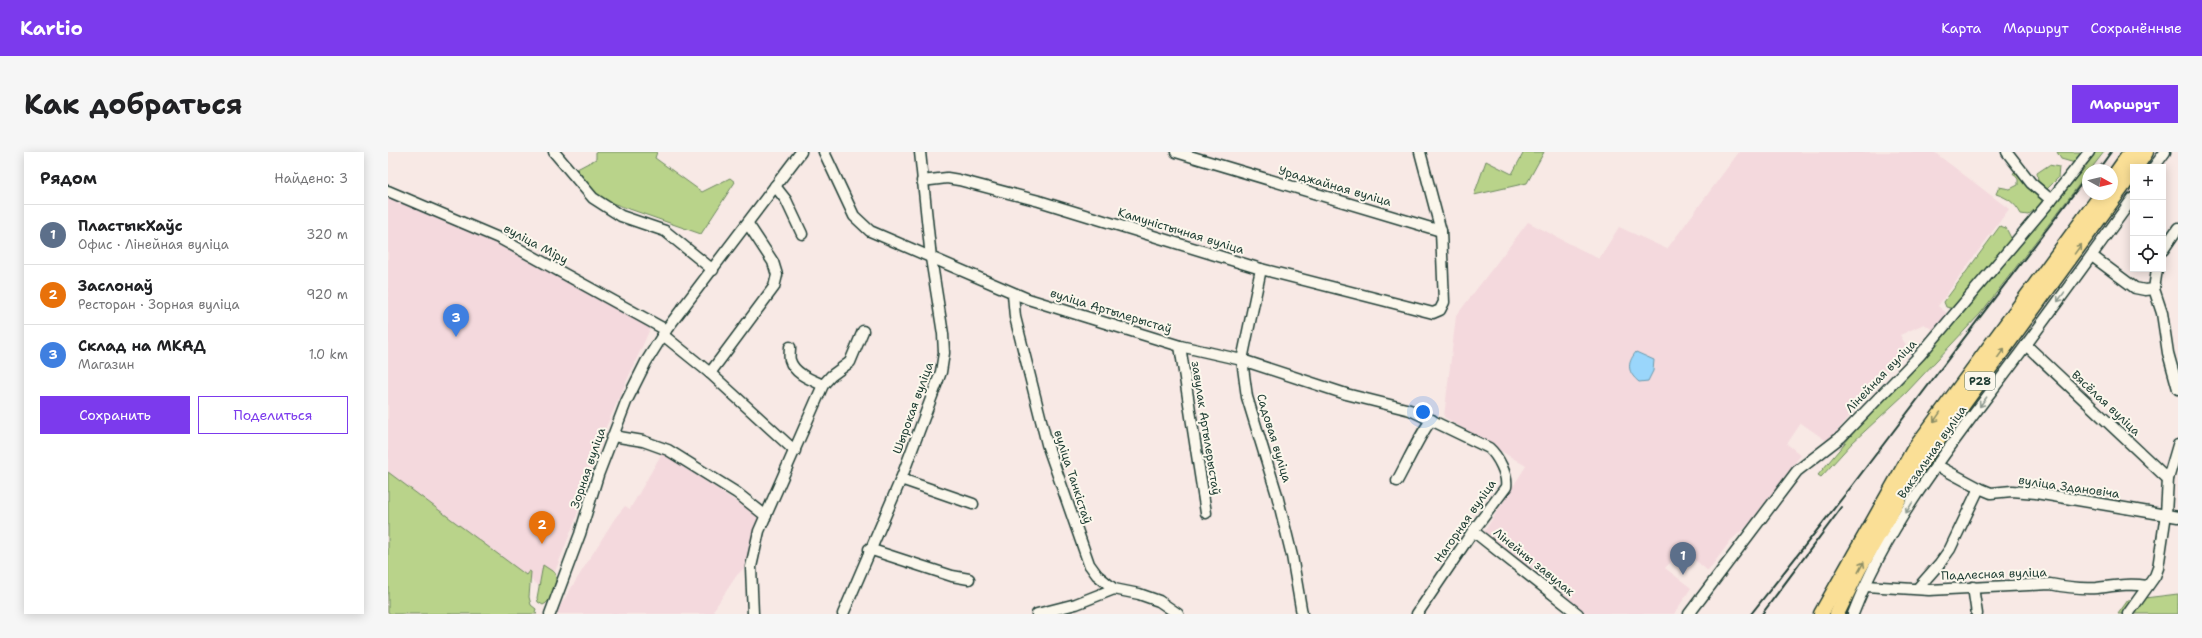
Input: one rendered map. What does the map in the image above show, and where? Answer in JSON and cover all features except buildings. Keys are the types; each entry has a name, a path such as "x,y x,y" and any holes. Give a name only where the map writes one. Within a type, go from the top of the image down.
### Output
{"highway":[{"path":"2118,170 2131,152"},
{"path":"2138,164 2146,152"},
{"name":"Р28","path":"1837,614 1859,569 1916,469 2130,176"},
{"name":"Р28","path":"1821,614 1913,451 2098,200"}],"street":[{"path":"554,152 593,198 621,216 665,231 713,270"},
{"name":"Зорная вуліца","path":"550,614 580,534 598,475 613,436 646,362 664,333 748,224 800,152"},
{"name":"вуліца Артылерыстаў","path":"824,152 854,216 870,231 1013,294 1180,346 1242,360 1346,394 1410,410 1435,422"},
{"name":"Шырокая вуліца","path":"843,614 869,549 901,480 941,372 944,353 922,181 920,152"},
{"name":"Ураджайная вуліца","path":"1176,152 1442,231"},
{"path":"1420,152 1442,231"},
{"path":"2007,152 2031,183 2051,200"},
{"name":"Лінейная вуліца","path":"1689,614 1797,471 1841,437 1920,355 2051,200 2089,152"},
{"path":"2156,164 2165,152"},
{"name":"Камуністычная вуліца","path":"922,181 947,178 960,180 1039,201 1261,268 1432,313 1440,310 1444,302 1442,231"},
{"path":"775,186 786,200 802,234"},
{"name":"вуліца Міру","path":"388,191 501,239 664,333"},
{"name":"Вакзальная вуліца","path":"1853,614 1898,524 1936,465 2092,256 2132,200"},
{"path":"710,373 774,287 777,275 773,262 748,224"},
{"path":"2166,246 2178,228"},
{"path":"2092,256 2135,288 2154,290"},
{"name":"Садовая вуліца","path":"1261,268 1242,360 1247,397 1277,495 1292,556 1302,614"},
{"path":"2157,272 2154,290 2162,313 2167,348 2178,389"},
{"name":"вуліца Танкістаў","path":"1013,294 1016,317 1048,444 1089,564 1097,575 1114,589 1159,601 1178,614"},
{"path":"753,614 750,583 753,552 759,531 823,385 831,376 850,362 863,331"},
{"path":"664,333 795,451"},
{"name":"Вясёлая вуліца","path":"2026,345 2168,479"},
{"name":"завулак Артылерыстаў","path":"1180,346 1206,514"},
{"path":"790,347 790,360 796,370 805,377 823,385"},
{"path":"1398,481 1422,436 1426,425 1435,422"},
{"name":"Нагорная вуліца","path":"1417,614 1474,531 1500,497 1506,487 1507,480 1494,452 1489,448 1435,422"},
{"path":"613,436 642,441 668,450 737,493 766,516"},
{"path":"2128,614 2155,576 2160,559 2166,514 2168,479 2178,445"},
{"name":"вуліца Здановіча","path":"1936,465 1991,493 2021,491 2178,517"},
{"path":"901,480 973,504"},
{"path":"1918,588 1950,549 1979,488"},
{"name":"Лінейны завулак","path":"1474,531 1578,614"},
{"path":"869,549 952,576 969,579"},
{"name":"Падлесная вуліца","path":"1866,586 1918,588 1929,590 2050,584 2068,588 2095,588 2130,584 2147,586"},
{"path":"1973,587 1977,614"},
{"path":"1037,614 1076,604 1114,589"}],"shaded area":[{"path":"1739,152 1934,152 2009,209 1938,306 1948,314 1933,330 1924,324 1900,335 1907,347 1828,442 1801,423 1787,444 1801,455 1747,526 1731,540 1708,571 1683,550 1665,568 1691,588 1674,614 1584,614 1484,532 1526,466 1444,417 1456,316 1528,222 1599,259 1619,227 1667,249"},
{"path":"388,197 500,244 586,289 600,301 606,299 646,323 650,329 597,447 575,521 547,592 388,474"},
{"path":"662,453 763,519 749,563 737,575 713,611 717,614 555,614 615,518 625,506 630,509"}],"green space":[{"path":"596,152 657,152 655,158 702,192 730,178 735,182 701,234 598,198 577,169 596,159"},
{"path":"1524,152 1544,152 1527,183 1474,195 1486,161 1512,174"},
{"path":"2057,152 2084,152 2075,163 2061,159"},
{"path":"2089,152 2104,152 2095,164 2082,164 2082,181 1980,314 1906,393 1852,443 1821,477 1818,475"},
{"path":"2049,165 2059,167 2058,178 2047,189 2038,181 2037,173"},
{"path":"2019,171 2045,201 2028,215 2021,214 2011,201 1996,194 1999,187 2010,189 2018,185 2018,179 2013,173"},
{"path":"2000,226 2006,228 2012,240 1955,309 1946,307 1944,302"},
{"path":"388,472 526,575 529,571 531,572 529,597 531,605 536,609 535,612 537,614 391,614 388,612"},
{"path":"543,565 555,573 556,581 552,596 543,605 538,602 537,598"},
{"path":"2178,594 2178,614 2118,614 2128,600"}],"water":[{"path":"1636,352 1654,360 1653,371 1648,381 1639,382 1632,375 1630,364"}],"railway":[{"path":"2102,164 2111,152"},
{"path":"1751,614 1851,487 2082,183"},
{"path":"1762,614 1842,507"}],"place":[{"name":"Склад на МКАД","path":"456,337"},
{"name":"Заслонаў","path":"542,544"},
{"name":"ПластыкХаўс","path":"1683,575"}]}
